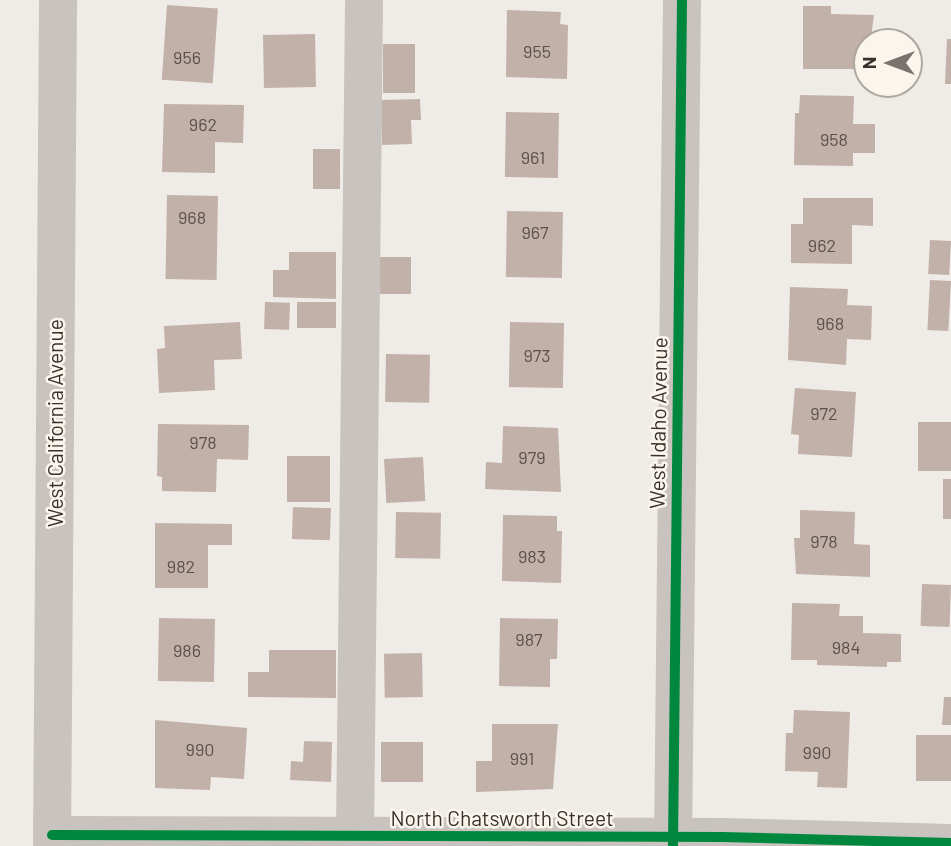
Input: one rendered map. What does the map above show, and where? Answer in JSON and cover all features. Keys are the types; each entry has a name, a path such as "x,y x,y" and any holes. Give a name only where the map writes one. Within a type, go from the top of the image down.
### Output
{"street":[{"name":"West California Avenue","path":"52,841 58,0"},
{"path":"355,836 364,0"},
{"name":"West Idaho Avenue","path":"673,842 682,0"},
{"name":"North Chatsworth Street","path":"52,841 355,836 673,842 951,843"}],"building":[{"path":"167,5 218,9 213,83 162,80"},
{"path":"803,6 831,6 831,14 874,15 872,28 853,28 853,69 803,69"},
{"path":"507,10 561,12 560,24 568,25 567,79 506,77"},
{"path":"315,34 316,87 264,88 263,35"},
{"path":"947,39 951,39 951,84 945,84"},
{"path":"383,44 415,44 415,93 383,93"},
{"path":"800,95 853,96 853,124 875,124 875,153 853,153 853,166 794,165 795,113 799,113"},
{"path":"420,99 421,120 411,120 412,144 382,145 381,100"},
{"path":"164,104 244,105 243,143 215,142 215,173 162,172"},
{"path":"506,112 559,113 558,178 505,177"},
{"path":"313,149 340,149 340,189 313,189"},
{"path":"167,195 218,196 217,280 166,279"},
{"path":"803,198 873,198 873,226 852,225 852,264 791,263 791,224 803,224"},
{"path":"507,211 563,212 562,278 506,277"},
{"path":"930,240 951,241 949,275 928,274"},
{"path":"289,252 336,252 336,299 273,297 273,270 289,270"},
{"path":"380,257 411,257 411,294 380,294"},
{"path":"930,280 951,281 948,331 927,330"},
{"path":"790,287 848,289 847,305 872,306 871,340 847,339 846,365 788,360"},
{"path":"265,302 290,303 289,330 264,329"},
{"path":"297,302 336,302 336,328 297,328"},
{"path":"240,322 242,359 214,360 215,390 159,393 157,349 165,348 164,326"},
{"path":"510,322 564,323 563,388 509,387"},
{"path":"386,354 430,355 429,403 385,402"},
{"path":"795,388 856,392 852,457 798,454 799,435 791,434"},
{"path":"918,422 951,422 951,471 918,471"},
{"path":"158,424 249,425 248,460 217,459 216,492 162,491 162,477 157,476"},
{"path":"503,426 558,428 561,492 485,489 486,462 502,463"},
{"path":"287,456 330,456 330,502 287,502"},
{"path":"423,457 425,501 386,503 384,459"},
{"path":"943,479 951,479 951,519 943,519"},
{"path":"293,507 331,508 330,540 292,539"},
{"path":"800,510 855,512 854,544 870,545 870,577 796,574 794,538 800,538"},
{"path":"396,512 441,513 440,559 395,558"},
{"path":"503,515 557,516 557,531 562,531 561,583 502,581"},
{"path":"155,523 232,524 232,545 208,545 208,588 155,588"},
{"path":"922,584 951,585 950,627 921,626"},
{"path":"792,603 840,604 839,616 863,616 863,633 901,634 901,662 887,662 887,667 817,665 817,660 791,660"},
{"path":"159,618 215,619 214,682 158,681"},
{"path":"500,618 558,619 557,659 550,659 550,687 499,686"},
{"path":"269,650 336,650 336,698 248,697 248,672 269,672"},
{"path":"422,653 423,697 385,698 384,654"},
{"path":"944,697 951,697 951,725 942,725"},
{"path":"794,710 850,712 847,788 817,787 818,772 785,771 786,733 793,733"},
{"path":"155,720 247,728 244,779 211,777 210,790 155,788"},
{"path":"492,724 558,724 553,789 476,792 476,761 492,761"},
{"path":"916,735 951,735 951,781 916,781"},
{"path":"304,741 332,742 331,782 290,780 291,761 303,762"},
{"path":"381,742 423,742 423,782 381,782"}],"cycle path":[{"path":"673,846 682,0"},
{"path":"52,835 722,837 951,843"}]}
